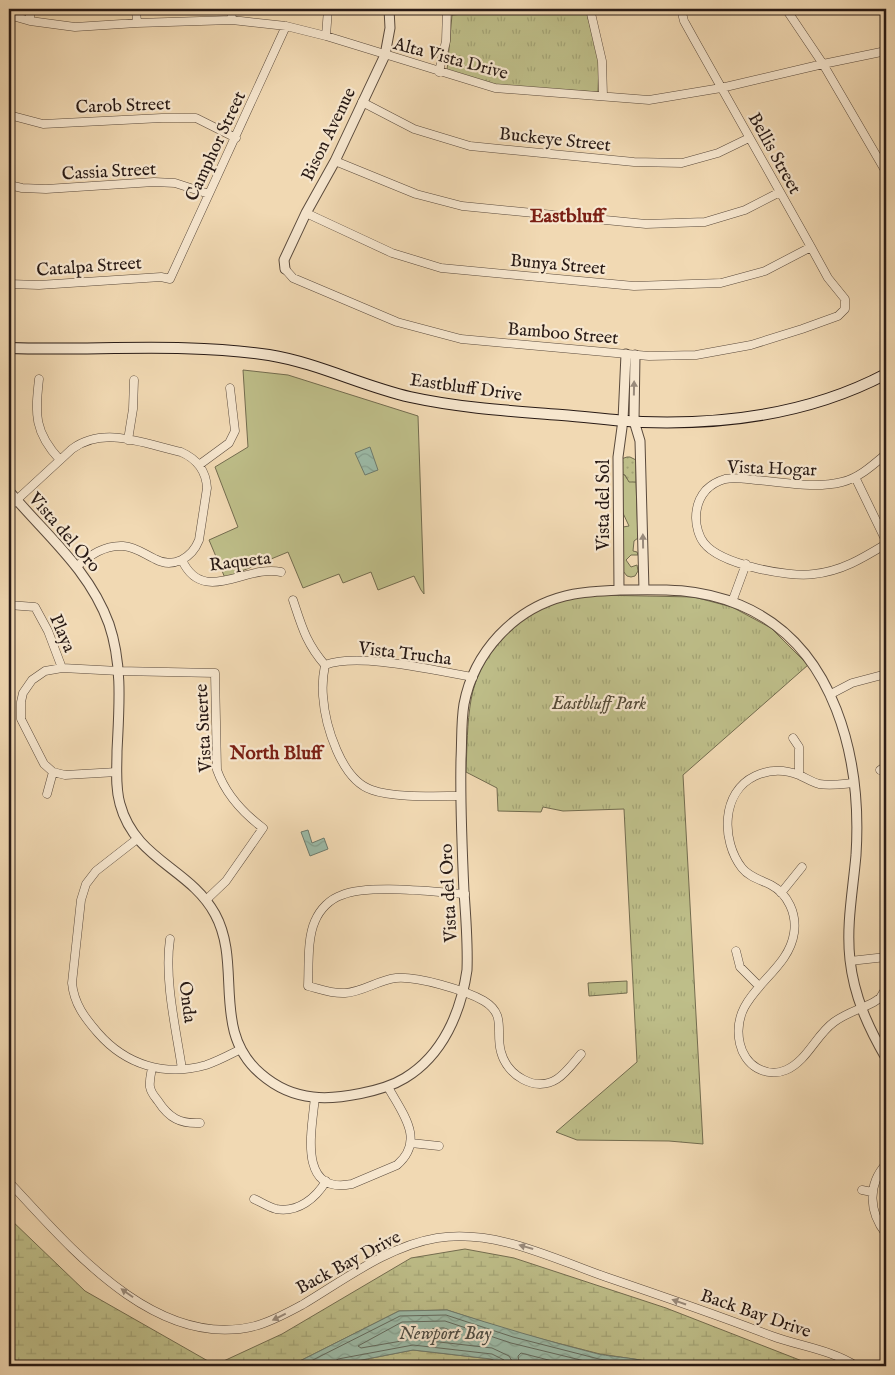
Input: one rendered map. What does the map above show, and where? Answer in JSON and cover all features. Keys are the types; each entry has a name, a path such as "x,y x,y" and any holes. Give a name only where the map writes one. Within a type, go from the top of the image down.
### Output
{"main road":[{"name":"Eastbluff Drive","path":"9,348 201,349 248,352 298,361 388,391 434,402 520,412 634,421 715,421 772,413 837,395 886,374"}],"street":[{"path":"30,9 30,21"},
{"path":"136,9 137,23"},
{"path":"231,9 232,20"},
{"path":"326,36 328,9"},
{"name":"Bison Avenue","path":"285,269 284,260 306,213 335,161 385,55 390,28 389,9"},
{"path":"438,72 446,41 447,9"},
{"path":"590,9 602,61 603,96"},
{"name":"Bellis Street","path":"681,9 688,27 721,88 828,278 845,299 845,309"},
{"path":"786,9 823,64 886,172"},
{"name":"Alta Vista Drive","path":"9,15 30,21 75,27 232,20 286,26 326,36 494,88 649,100 721,88 886,51"},
{"name":"Camphor Street","path":"170,279 286,26"},
{"name":"Buckeye Street","path":"362,102 414,129 470,146 625,161 682,163 718,153 749,138"},
{"name":"Carob Street","path":"9,115 43,124 196,118 236,138"},
{"path":"335,161 416,194 462,206 646,224 705,222 745,210 780,192"},
{"name":"Cassia Street","path":"9,185 22,188 46,189 154,182 175,183 209,194"},
{"name":"Bunya Street","path":"306,213 392,254 441,268 634,286 721,283 765,271 811,247"},
{"name":"Bamboo Street","path":"285,269 293,278 397,322 461,339 648,356 696,355 751,345 838,316 845,309"},
{"name":"Catalpa Street","path":"9,284 39,285 161,276 170,279"},
{"path":"631,354 634,421 640,442 644,590"},
{"name":"Vista del Sol","path":"619,590 618,457 631,354"},
{"path":"39,379 36,404 38,424 45,442 60,460"},
{"path":"128,440 133,409 134,380"},
{"path":"199,465 229,443 235,432 230,388"},
{"path":"9,507 78,444 88,440 104,436 128,440 181,452 194,459 203,471 207,488 199,540 193,551 182,560 171,563 163,562 134,548 115,546 96,552 77,566"},
{"name":"Vista Hogar","path":"746,564 714,552 702,541 696,520 697,504 705,491 718,481 734,478 820,485 844,482 855,477 886,454"},
{"path":"732,602 746,564 786,574 812,575 838,570 850,565 886,542 855,477"},
{"name":"Vista del Oro","path":"9,491 77,566 96,594 108,622 119,671 118,796 126,821 137,838 150,852 190,884 206,900 219,922 227,951 230,1012 235,1036 240,1049 258,1072 270,1081 296,1094 315,1097 332,1097 374,1091 388,1087 412,1074 428,1060 438,1047 455,1017 463,992 468,955 460,796 462,718 464,704 473,677 483,656 501,633 523,614 556,598 577,593 619,590 674,589 694,591 732,602 764,618 786,634 813,663 831,694 844,736 853,783 856,837 849,923 850,962 861,1009 874,1038 886,1058"},
{"name":"Raqueta","path":"182,560 196,578 209,582 222,582 258,571 272,570 281,572"},
{"path":"293,600 304,636 325,665 322,686 326,715 341,760 353,778 363,786 381,792 460,796"},
{"name":"Playa","path":"9,605 35,607 48,631 62,668"},
{"name":"Vista Trucha","path":"325,665 332,662 349,661 387,663 473,677"},
{"path":"117,772 65,775 53,772 44,764 23,726 20,702 26,687 34,678 45,671 62,668 119,671"},
{"name":"Vista Suerte","path":"119,671 215,673 217,770 233,800 252,820 264,828 226,882 206,900"},
{"path":"831,694 852,683 886,674"},
{"path":"793,738 799,747 800,775"},
{"path":"853,783 822,784 782,770 768,772 757,775 738,789 729,807 731,844 737,860 746,872 781,893 790,905 794,915 793,938 784,957 748,1000 741,1016 738,1031 741,1048 753,1066 766,1072 776,1072 792,1067 833,1022 880,998 886,988"},
{"path":"47,794 53,772"},
{"path":"137,838 96,871 86,884 81,900 72,983 79,1010 101,1037 124,1056 152,1068 182,1069 206,1065 240,1049"},
{"path":"781,893 802,867"},
{"path":"464,894 386,890 350,892 336,898 320,911 313,927 308,986 346,993 385,980 407,978 418,979 463,992 483,1001 494,1010 500,1024 499,1046 501,1055 516,1074 522,1080 528,1082 542,1084 556,1080 581,1054"},
{"name":"Onda","path":"170,939 170,982 182,1069"},
{"path":"736,951 740,966 759,986"},
{"path":"850,962 886,957"},
{"path":"152,1068 150,1087 166,1113 178,1121 200,1123"},
{"path":"315,1097 311,1159 316,1172 326,1181 339,1185 352,1184 392,1168 403,1160 410,1149 409,1126 388,1087"},
{"path":"411,1143 439,1146"},
{"path":"886,1164 879,1173 872,1192 873,1210 886,1234"},
{"path":"254,1199 278,1209 292,1208 310,1201 326,1181"},
{"name":"Back Bay Drive","path":"9,1182 68,1246 114,1284 158,1313 201,1327 219,1329 241,1328 266,1323 402,1248 438,1238 470,1237 501,1241 544,1253 834,1356 856,1366"},
{"path":"862,1190 872,1192"}],"green space":[{"path":"523,9 586,9 599,62 598,92 497,86 447,71 452,15"},
{"path":"243,370 288,375 418,416 424,594 414,576 378,590 371,572 343,583 339,574 303,588 288,552 225,578 209,540 238,527 215,467 248,447"},
{"path":"627,457 636,460 636,482 629,482 625,475 622,474 621,459"},
{"path":"622,474 629,481 636,482 638,538 634,541 633,551 637,552 638,555 631,555 626,560 631,567 637,565 638,571 635,576 631,577 627,576 623,571 623,527 629,526 622,511"},
{"name":"Eastbluff Park","path":"596,595 694,597 732,607 771,628 808,665 683,775 703,1144 669,1141 577,1140 556,1132 637,1062 624,809 563,811 543,807 541,812 498,811 497,788 466,772 471,700 475,683 492,651 516,625 546,606 571,598"},
{"path":"627,981 627,993 589,996 588,983"},
{"path":"9,1218 85,1291 215,1365 282,1334 411,1258 465,1249 514,1258 666,1308 815,1366 658,1366 647,1361 600,1354 514,1332 447,1310 399,1311 290,1366 9,1366"},
{"path":"413,1350 491,1359 506,1366 331,1366"}],"water":[{"path":"370,447 378,470 365,475 355,453"},
{"path":"308,830 312,843 324,838 328,849 310,856 301,832"},
{"name":"Newport Bay","path":"447,1310 579,1349 643,1361 658,1366 506,1366 491,1359 413,1350 331,1366 290,1366 399,1311"}],"district":[{"name":"Eastbluff","path":"567,215"},
{"name":"North Bluff","path":"276,752"}]}
